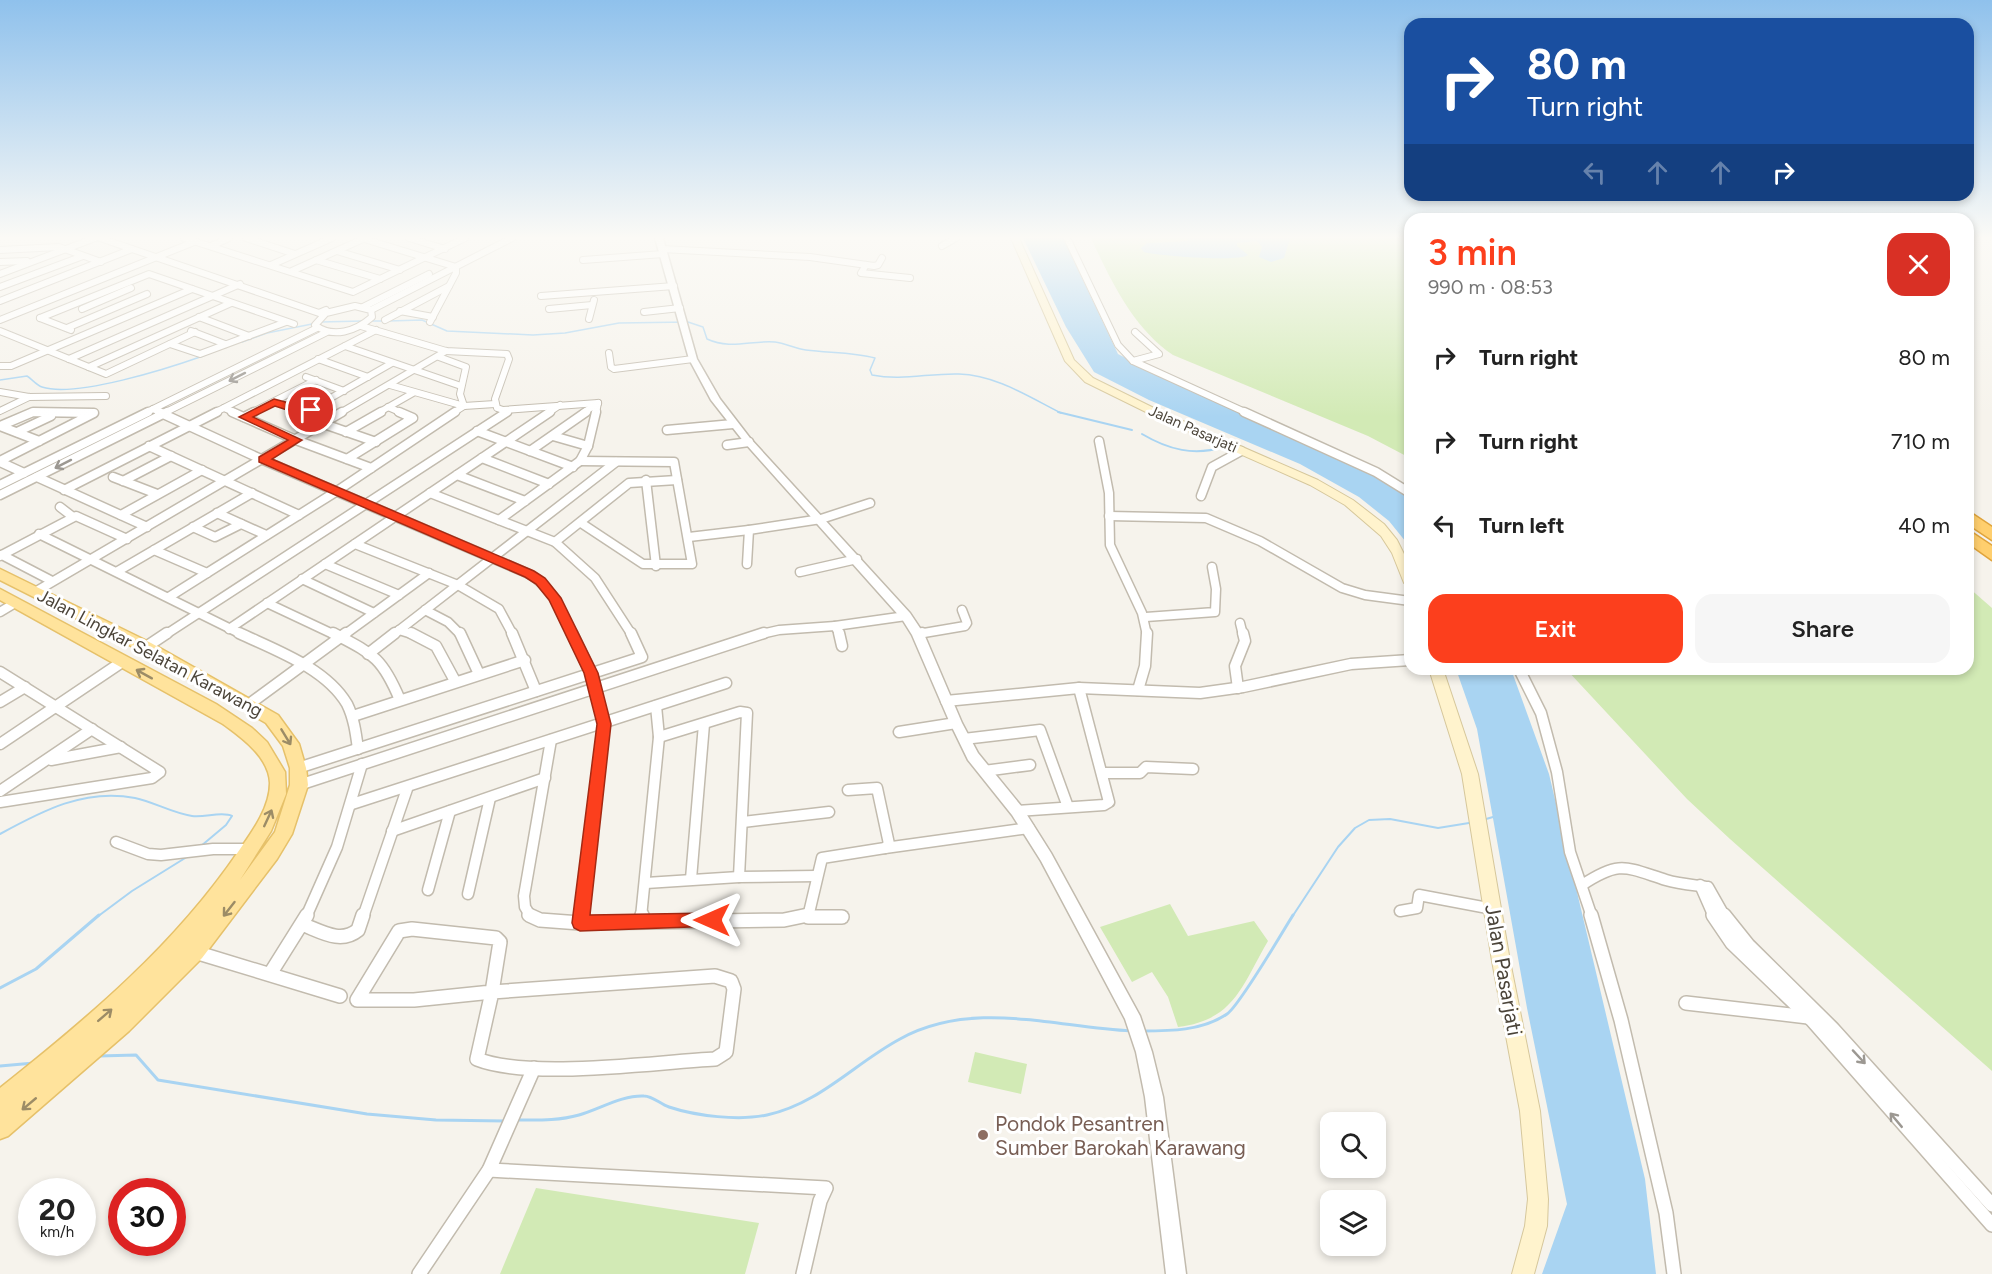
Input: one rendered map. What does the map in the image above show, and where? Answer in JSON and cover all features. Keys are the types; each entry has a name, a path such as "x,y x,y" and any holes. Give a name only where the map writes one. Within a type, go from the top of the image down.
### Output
{"highway":[{"path":"1974,521 1992,535"},
{"path":"1974,540 1992,555"}],"main road":[{"name":"Jalan Pasarjati","path":"1041,297 1062,345 1079,372 1106,390 1304,479 1373,521 1394,545 1404,569"},
{"name":"Jalan Lingkar Selatan Karawang","path":"0,573 146,647 273,719 284,731 299,777 283,834 271,854 195,952 92,1050 0,1102"},
{"name":"Jalan Lingkar Selatan Karawang","path":"0,1128 48,1076 60,1053 162,962 208,908 251,849 276,800 278,775 274,764 251,737 122,662 5,603"},
{"path":"176,692 198,675"},
{"name":"Jalan Pasarjati","path":"1438,675 1470,774 1530,1111 1536,1170 1536,1226 1522,1274"}],"street":[{"path":"0,318 51,297"},
{"path":"85,335 40,318 92,297"},
{"path":"82,309 109,297"},
{"path":"67,328 139,297"},
{"path":"155,297 164,301"},
{"path":"0,366 11,366 172,297"},
{"path":"69,358 208,297"},
{"path":"215,297 294,324"},
{"path":"281,297 323,311"},
{"path":"363,307 382,297"},
{"path":"317,328 315,322 318,318 330,311 347,307 363,307 371,310 396,297"},
{"path":"385,320 428,297"},
{"path":"400,311 431,319 443,297"},
{"path":"589,319 594,297"},
{"path":"677,297 693,359 712,394 733,424 906,616 918,634 964,739 984,771 1029,828 1117,984 1137,1030 1154,1097 1176,1274"},
{"path":"1095,297 1118,345 1133,361 1376,472 1404,489"},
{"path":"421,301 439,305"},
{"path":"89,367 231,303"},
{"path":"549,309 592,305"},
{"path":"72,306 98,315"},
{"path":"644,312 680,308"},
{"path":"0,495 327,332 344,331 361,326 372,318 371,310"},
{"path":"199,318 249,336"},
{"path":"170,344 200,354 286,322"},
{"path":"179,326 225,344"},
{"path":"361,326 446,351 508,355 495,404"},
{"path":"0,485 317,328 327,332"},
{"path":"64,490 376,330"},
{"path":"1,332 106,374 195,332"},
{"path":"1133,361 1159,354 1135,332"},
{"path":"345,346 461,386"},
{"path":"35,591 390,386 446,351"},
{"path":"609,353 613,369 693,359"},
{"path":"438,357 466,367 467,372 461,386 464,406"},
{"path":"318,359 368,377"},
{"path":"274,402 305,411 392,363"},
{"path":"306,376 344,391"},
{"path":"244,417 316,380"},
{"path":"390,386 464,406 495,404 508,411"},
{"path":"0,392 29,397 106,396"},
{"path":"346,432 413,393"},
{"path":"0,411 29,397"},
{"path":"146,647 508,411 598,403"},
{"path":"530,451 598,403"},
{"path":"499,520 580,461 588,446 598,403"},
{"path":"230,628 560,405"},
{"path":"169,597 337,491 464,406"},
{"path":"224,408 296,440 371,468"},
{"path":"347,459 413,418 388,408"},
{"path":"153,409 263,460 530,574 547,588 591,673 604,724 580,923"},
{"path":"17,432 59,412"},
{"path":"0,461 94,413 29,413 0,426 39,441"},
{"path":"324,424 375,442"},
{"path":"667,430 733,424"},
{"path":"477,431 573,467"},
{"path":"553,436 588,446"},
{"path":"1099,441 1109,493 1110,545 1146,617 1150,639 1145,671 1138,690"},
{"path":"727,445 749,442"},
{"path":"149,446 299,515"},
{"path":"1201,496 1209,469 1241,451"},
{"path":"123,481 171,456"},
{"path":"482,458 549,484"},
{"path":"0,461 24,473"},
{"path":"580,461 674,462 692,564 656,566 636,561 581,523"},
{"path":"368,654 616,462"},
{"path":"121,515 202,470"},
{"path":"457,475 525,501"},
{"path":"37,477 147,527"},
{"path":"113,477 157,494"},
{"path":"555,542 626,485 646,480 678,480"},
{"path":"646,480 656,566"},
{"path":"118,571 252,493"},
{"path":"299,777 358,749 639,659 642,653 603,584 583,563 555,542 430,493"},
{"path":"689,537 820,519 870,503"},
{"path":"60,507 73,517"},
{"path":"218,513 266,535"},
{"path":"1109,516 1206,518 1260,541 1342,588 1365,595 1404,600"},
{"path":"1,556 73,517 83,517 127,539"},
{"path":"193,527 216,537 241,524"},
{"path":"747,564 749,530"},
{"path":"39,534 93,558 303,666 341,696 353,716 358,749"},
{"path":"355,544 458,585 487,600 504,614 536,691"},
{"path":"154,550 207,573"},
{"path":"1,556 52,581"},
{"path":"800,572 857,559"},
{"path":"325,564 399,595"},
{"path":"1146,617 1215,612 1216,589 1212,567"},
{"path":"248,705 429,573"},
{"path":"302,579 374,613"},
{"path":"267,603 368,654 384,666 400,700"},
{"path":"425,610 448,621 462,633 478,674"},
{"path":"918,634 967,625 962,610"},
{"path":"299,777 362,764 594,686 767,632 835,626 906,616"},
{"path":"1238,688 1235,666 1245,640 1240,622"},
{"path":"835,626 841,637 842,646"},
{"path":"399,630 423,637 436,644 455,681"},
{"path":"353,716 525,660"},
{"path":"946,701 1079,687 1187,694 1238,688 1351,664 1404,660"},
{"path":"0,744 122,662"},
{"path":"0,672 157,768 159,773 152,778 0,802"},
{"path":"1522,675 1541,713 1557,772 1570,852 1582,885 1621,1020 1664,1202 1674,1274"},
{"path":"352,804 407,789 726,683"},
{"path":"0,702 25,687"},
{"path":"1017,811 1108,803 1110,798 1079,687"},
{"path":"641,921 659,737 656,706"},
{"path":"659,737 740,712 747,713 744,822 739,877"},
{"path":"899,732 956,723"},
{"path":"691,879 704,724"},
{"path":"0,791 92,729"},
{"path":"964,739 1040,730 1068,807"},
{"path":"551,740 524,896 525,907 530,916 540,920 580,923 842,917"},
{"path":"45,761 121,747"},
{"path":"270,974 304,925 326,879 352,804 362,764"},
{"path":"984,771 1030,765"},
{"path":"1103,773 1140,774 1146,767 1193,769"},
{"path":"392,831 545,778"},
{"path":"848,790 877,788 888,835 889,844 885,849"},
{"path":"304,925 343,939 355,934 361,925 407,789"},
{"path":"468,894 490,798"},
{"path":"428,890 450,811"},
{"path":"744,822 829,812"},
{"path":"808,917 820,860 827,856 1029,828"},
{"path":"116,842 148,854 170,855 251,849"},
{"path":"1582,885 1605,870 1632,868 1668,881 1704,886 1715,921 1732,942 1816,1017 1890,1089 1953,1167 1992,1205"},
{"path":"646,883 739,877 816,876"},
{"path":"1400,911 1417,908 1419,895 1493,909"},
{"path":"492,992 414,1000 357,1000 394,936 405,929 498,939 500,942 492,992 477,1059 489,1065 534,1068 715,1059 722,1056 727,1046 733,984 715,976 492,992"},
{"path":"195,952 270,974 309,990 340,996"},
{"path":"1686,1004 1816,1017 1942,1175 1992,1226"},
{"path":"419,1274 489,1170 534,1068"},
{"path":"489,1170 826,1188 820,1200 803,1274"}],"green space":[{"path":"1121,297 1404,297 1404,455 1368,436 1173,355 1146,331"},
{"path":"1974,592 1992,608 1992,1071 1730,839 1687,799 1572,675 1974,675"},
{"path":"1170,904 1188,936 1254,921 1268,941 1243,986 1225,1008 1212,1017 1178,1027 1168,997 1152,972 1132,982 1100,927"},
{"path":"975,1052 1027,1064 1021,1094 968,1082"},
{"path":"536,1188 759,1223 745,1274 500,1274"}],"water":[{"path":"1052,297 1091,297 1118,354 1188,390 1361,468 1404,493 1404,540 1389,521 1359,497 1300,464 1149,400 1094,372 1066,327"},
{"path":"1458,675 1513,675 1549,774 1645,1179 1656,1274 1542,1274 1567,1204 1527,1008 1477,729"}],"waterway":[{"path":"388,321 422,320 447,331 533,335 565,333 619,323 688,322 703,327 707,339 724,344 775,342 802,349 875,358 870,370 872,375 905,377 959,374 986,378 1012,388 1060,412"},
{"path":"320,322 363,321"},
{"path":"372,321 383,321"},
{"path":"242,342 267,333 312,324"},
{"path":"0,380 27,376 42,387 77,388 122,380 203,356"},
{"path":"1060,412 1132,430"},
{"path":"1142,434 1162,444 1182,450 1202,451 1224,447"},
{"path":"0,834 32,817 64,804 99,796 117,796 135,798 192,816 223,814 232,816 226,825 201,846"},
{"path":"1486,819 1493,817"},
{"path":"1292,917 1338,847 1355,828 1369,820 1390,819 1438,828 1469,823"},
{"path":"97,917 132,891 190,855"},
{"path":"0,988 36,969 99,915"},
{"path":"1142,1031 1197,1027 1227,1014 1250,984 1293,915"},
{"path":"516,1120 571,1117 636,1096 650,1097 669,1107 704,1115 744,1118 767,1115 803,1102 900,1039 928,1027 956,1020 1014,1018 1131,1031"},
{"path":"99,1056 136,1055 158,1080 367,1114 436,1120 505,1121"},
{"path":"0,1066 34,1063"}],"place":[{"name":"Pondok Pesantren Sumber Barokah Karawang","path":"983,1135"}],"route":[{"path":"311,410 302,411 274,402 244,417 296,440 263,460 530,574 541,581 555,598 591,673 604,724 601,769 580,923 712,920"}]}
